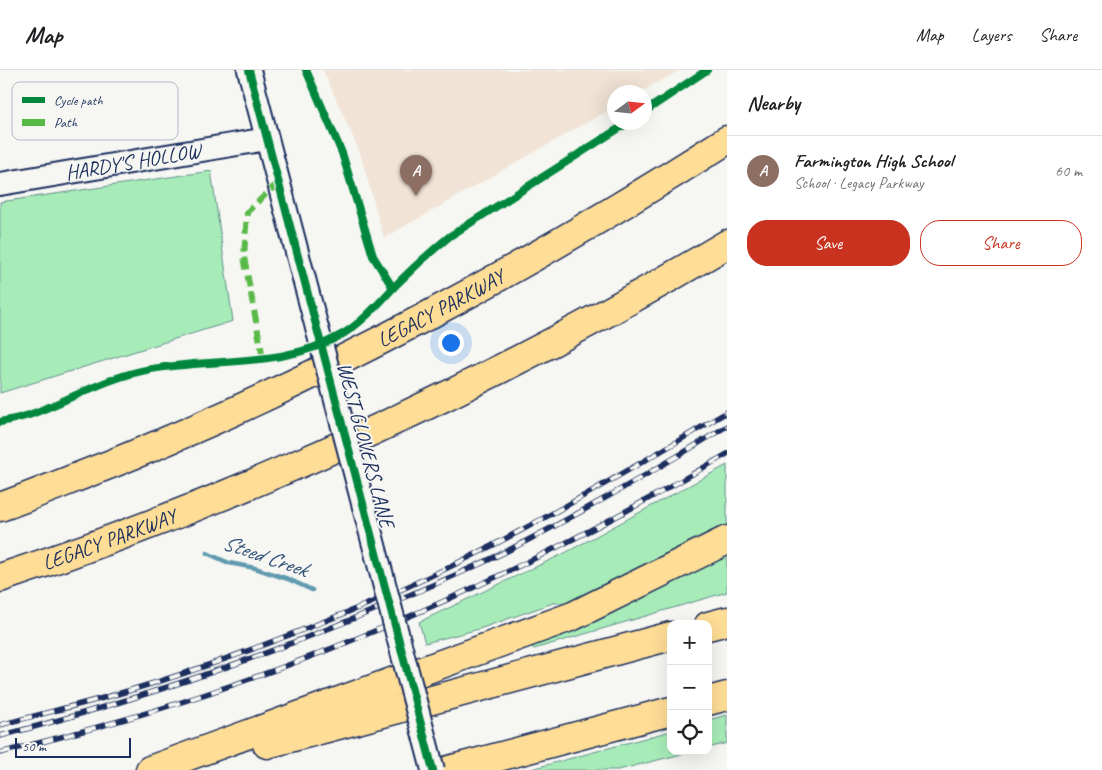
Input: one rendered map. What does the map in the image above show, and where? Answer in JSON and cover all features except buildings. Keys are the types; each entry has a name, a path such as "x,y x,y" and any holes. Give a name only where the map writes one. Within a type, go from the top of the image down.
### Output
{"highway":[{"name":"LEGACY PARKWAY","path":"0,507 195,430 363,352 474,293 611,214 727,140"},
{"name":"LEGACY PARKWAY","path":"0,578 77,552 208,502 362,437 598,318 727,244"},
{"path":"150,770 573,616 727,540"},
{"path":"712,625 727,621"},
{"path":"171,770 667,637"},
{"path":"712,700 727,696"},
{"path":"449,770 667,712"}],"street":[{"name":"WEST GLOVERS LANE","path":"249,70 433,770"},
{"name":"HARDY'S HOLLOW","path":"0,184 267,139"}],"shaded area":[{"path":"323,70 680,70 652,85 607,85 607,111 384,238 360,153"}],"green space":[{"path":"211,171 233,321 0,393 0,202"},
{"path":"727,465 727,528 576,603 553,603 479,629 425,643 419,622 565,553"},
{"path":"727,553 727,592 534,649 531,646 533,643 614,610"},
{"path":"727,715 727,743 712,747 712,719"},
{"path":"667,732 667,755 678,755 618,770 528,770"}],"waterway":[{"name":"Steed Creek","path":"207,553 229,563 255,568 288,579 312,590"}],"railway":[{"path":"0,725 115,695 187,672 298,632 402,589 450,567 544,518 727,412"},
{"path":"0,736 97,709 193,679 287,645 413,593 537,536 673,459 727,426"},
{"path":"0,753 180,702 341,645 473,588 538,557 665,490 727,454"}],"marked path":[{"path":"263,358 244,257 247,212 279,182"}],"cycle path":[{"path":"249,70 433,770"},
{"path":"306,70 342,153 373,256 393,288"},
{"path":"652,107 707,70"},
{"path":"0,422 29,415 116,378 146,370 170,366 271,358 319,346 356,325 414,267 450,236 616,130"}],"place":[{"name":"Farmington High School","path":"416,196"}]}
